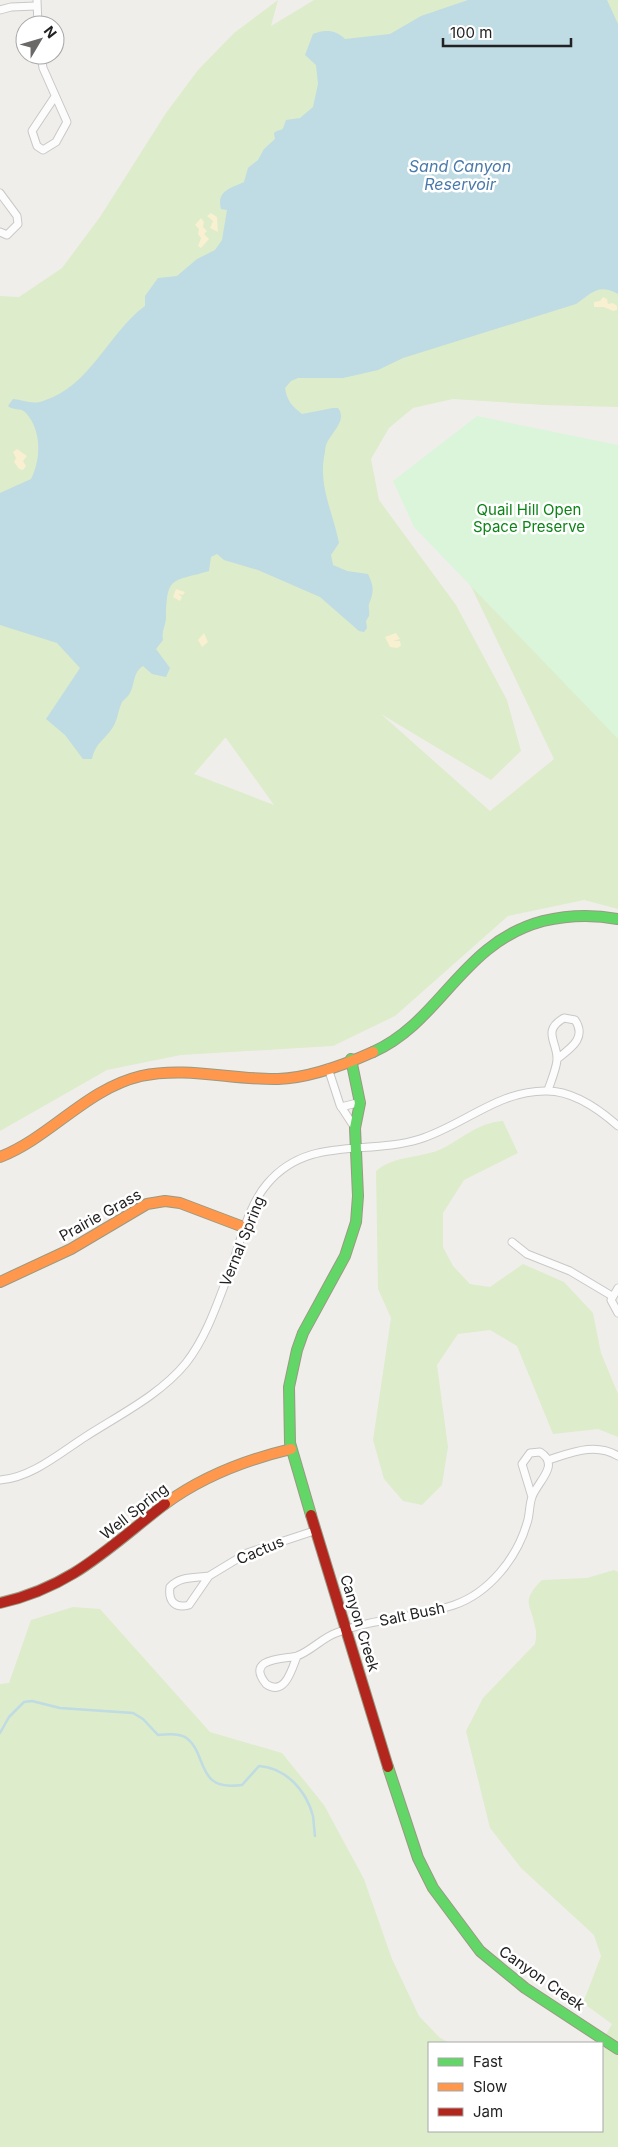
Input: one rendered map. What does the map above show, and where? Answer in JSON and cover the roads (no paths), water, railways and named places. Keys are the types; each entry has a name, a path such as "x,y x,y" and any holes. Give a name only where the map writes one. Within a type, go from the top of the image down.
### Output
{"street":[{"path":"0,10 36,3"},
{"path":"43,65 54,98 67,122 56,142 43,150 37,146 32,131 54,98"},
{"path":"0,194 17,216 18,224 15,230 7,235 0,232"},
{"path":"0,1157 38,1138 63,1117 102,1092 142,1076 182,1073 280,1079 302,1076 328,1068 384,1046 405,1032 488,947 505,936 526,926 554,918 582,914 618,919"},
{"path":"548,1090 557,1059 552,1033 556,1023 564,1018 575,1020 580,1028 577,1042 557,1059"},
{"name":"Canyon Creek","path":"351,1059 360,1102 360,1117 355,1128 357,1202 353,1235 332,1280 310,1318 295,1352 287,1405 291,1449 314,1531 347,1630 391,1776 418,1858 433,1888 480,1952 525,1988 618,2049"},
{"path":"328,1068 341,1107 355,1128"},
{"name":"Vernal Spring","path":"0,1480 35,1469 160,1389 186,1363 207,1326 246,1228 266,1185 293,1161 328,1150 390,1147 422,1138 454,1125 498,1100 514,1095 548,1090 590,1104 618,1126"},
{"path":"341,1107 360,1102"},
{"name":"Prairie Grass","path":"0,1282 71,1249 147,1204 165,1201 180,1203 246,1228"},
{"path":"512,1242 527,1254 570,1271 612,1296"},
{"path":"618,1288 612,1296 612,1306 618,1313"},
{"path":"532,1496 522,1464 525,1457 535,1452 540,1452 548,1460 592,1448 611,1451 618,1456"},
{"name":"Well Spring","path":"0,1603 42,1591 83,1569 174,1497 206,1478 232,1466 291,1449"},
{"name":"Salt Bush","path":"297,1656 289,1678 282,1685 270,1687 266,1684 262,1676 263,1665 270,1660 297,1656 319,1641 347,1630 381,1620 418,1615 456,1604 478,1593 506,1565 521,1540 532,1496 549,1467 548,1460"},
{"name":"Cactus","path":"209,1576 183,1579 175,1582 170,1587 170,1600 174,1605 181,1607 189,1605 209,1576 247,1553 314,1531"}],"water":[{"name":"Sand Canyon Reservoir","path":"468,0 607,0 618,24 618,294 600,289 576,304 403,358 378,370 343,378 298,378 291,381 285,388 287,396 293,406 302,414 333,408 338,408 341,413 340,422 326,445 323,468 325,489 339,543 331,555 333,565 347,571 368,574 373,589 369,616 366,621 367,628 364,632 359,631 320,597 258,570 224,560 217,554 211,557 209,571 179,579 170,587 163,640 156,649 170,668 166,677 152,674 143,666 137,671 132,690 122,702 110,732 98,745 92,759 83,759 65,735 46,719 80,668 57,643 0,625 0,493 31,479 38,454 37,437 31,420 24,411 8,406 13,399 32,402 43,401 60,394 74,384 120,330 145,306 145,296 158,278 177,276 197,259 215,250 222,240 227,210 221,209 220,203 223,194 230,188 244,182 248,168 258,160 264,149 275,139 274,133 283,129 286,120 300,118 313,107 318,84 316,65 305,55 313,34 330,31 345,39 390,34 421,16"}],"waterway":[{"path":"0,1733 9,1717 24,1702 32,1701 60,1708 133,1713 143,1719 158,1735 175,1734 185,1737 197,1752 204,1770 216,1783 227,1786 242,1785 259,1766 278,1771 286,1776 300,1789 310,1806 315,1836"}],"park label":[{"name":"Quail Hill Open Space Preserve","path":"529,518"}]}
